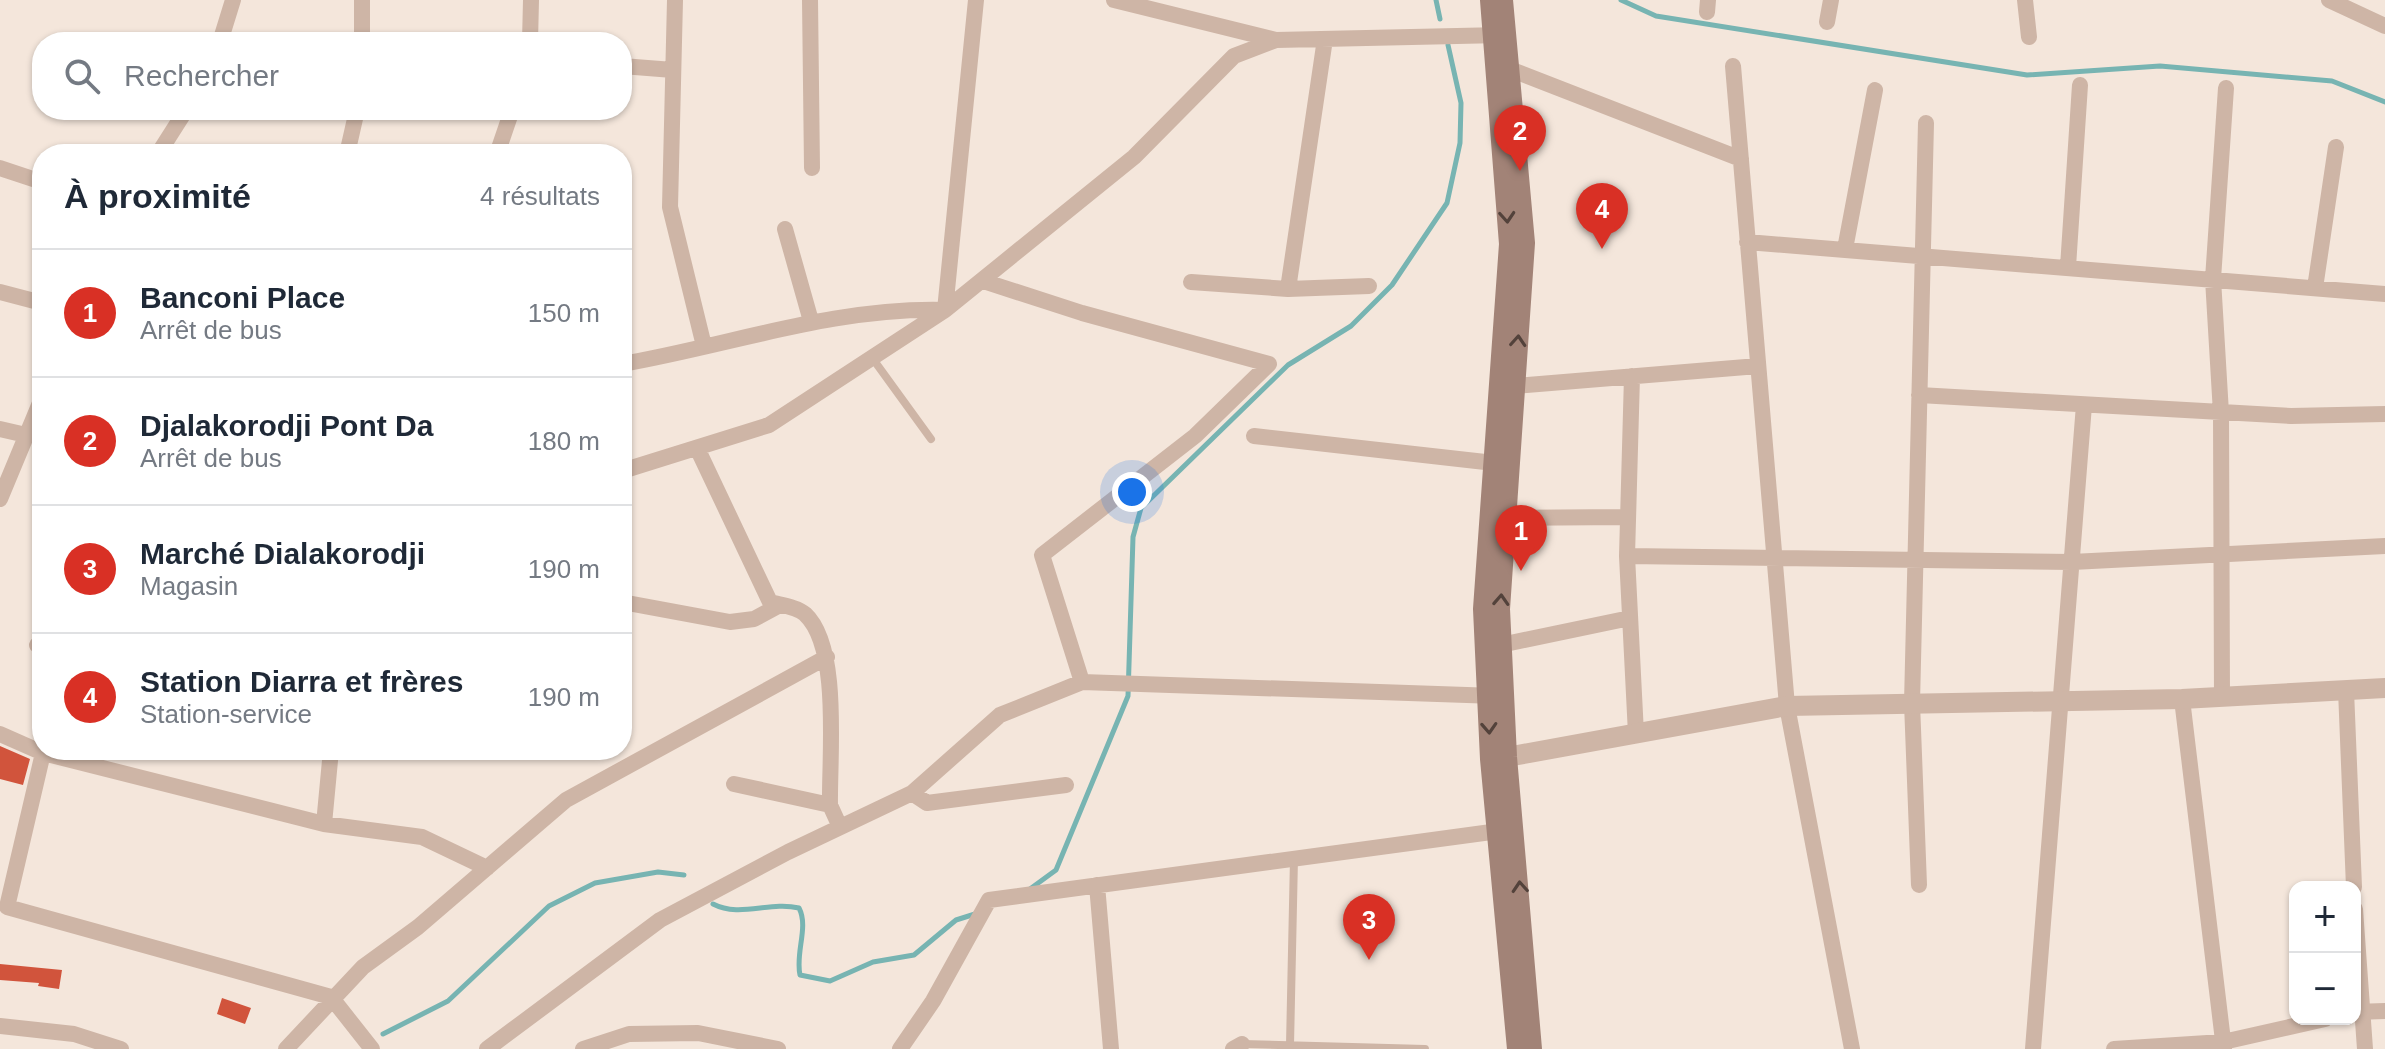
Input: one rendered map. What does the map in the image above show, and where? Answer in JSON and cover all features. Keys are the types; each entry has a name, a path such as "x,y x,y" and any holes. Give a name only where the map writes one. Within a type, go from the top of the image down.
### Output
{"main road":[{"path":"1490,0 1500,36 1525,243 1515,386 1483,609 1493,646 1498,758 1532,1049"},
{"path":"1500,36 1503,0"},
{"path":"1493,646 1500,609 1506,518 1502,464 1509,244 1504,70"},
{"path":"1507,830 1517,1049"}],"street":[{"path":"223,32 233,0"},
{"path":"362,0 362,32"},
{"path":"530,32 531,0"},
{"path":"675,0 670,207 704,346"},
{"path":"810,0 812,168"},
{"path":"945,310 976,0"},
{"path":"1114,0 1276,40 1500,36"},
{"path":"1827,22 1831,0"},
{"path":"2025,0 2029,37"},
{"path":"2329,0 2385,26"},
{"path":"1288,289 1325,39"},
{"path":"632,468 698,450 769,425 873,359 983,281 1134,157 1234,56 1276,40"},
{"path":"1733,66 1787,706 1852,1049"},
{"path":"632,67 673,70"},
{"path":"1504,70 1741,159"},
{"path":"2068,267 2080,85"},
{"path":"2222,697 2221,413 2213,279 2226,88"},
{"path":"1845,249 1875,90"},
{"path":"164,144 180,120"},
{"path":"349,144 355,120"},
{"path":"500,144 509,120"},
{"path":"1919,885 1912,703 1926,123"},
{"path":"2315,288 2336,147"},
{"path":"0,168 32,179"},
{"path":"785,229 811,321"},
{"path":"1747,242 2385,294"},
{"path":"983,281 1082,313 1269,364 1195,436 1042,555 1082,682"},
{"path":"1191,282 1288,289 1369,286"},
{"path":"0,292 32,300"},
{"path":"632,362 811,321 894,309 945,310"},
{"path":"1515,386 1758,366"},
{"path":"1632,376 1627,556 1636,734"},
{"path":"1919,395 2291,416 2385,414"},
{"path":"2033,1049 2084,405"},
{"path":"0,499 32,421"},
{"path":"0,429 26,435"},
{"path":"1254,436 1502,464"},
{"path":"698,450 770,602 803,612 814,626 827,657 830,805 840,827"},
{"path":"1506,518 1628,517"},
{"path":"1627,556 2072,562 2385,546"},
{"path":"632,604 730,622 754,619 780,605"},
{"path":"1493,646 1630,618"},
{"path":"286,1049 331,997 363,967 418,927 566,800 827,657"},
{"path":"487,1049 660,920 912,793 1000,715 1082,682 1495,696"},
{"path":"1498,758 1787,706 2182,699 2385,688"},
{"path":"2346,690 2354,881"},
{"path":"2182,699 2223,1046"},
{"path":"0,734 32,748"},
{"path":"41,760 7,907 331,997 372,1049"},
{"path":"71,760 324,824 422,837 487,868"},
{"path":"324,824 330,760"},
{"path":"734,784 830,805"},
{"path":"912,793 927,803 1066,785"},
{"path":"900,1049 933,1001 989,900 1507,830"},
{"path":"1097,885 1111,1049"},
{"path":"2361,1012 2385,1011"},
{"path":"2114,1049 2223,1046 2302,1025"},
{"path":"2360,1025 2365,1049"},
{"path":"0,1026 74,1034 121,1049"},
{"path":"583,1049 629,1034 698,1033 778,1049"}],"lane":[{"path":"873,359 931,439"},
{"path":"1290,1045 1294,858"},
{"path":"1238,1046 1425,1049"}],"building":[{"path":"0,746 30,759 23,785 0,779"},
{"path":"0,964 62,970 59,989 38,986 39,983 0,980"},
{"path":"222,998 251,1008 245,1024 217,1014"}],"waterway":[{"path":"1436,0 1440,19"},
{"path":"1621,0 1656,16 2027,75 2160,66 2332,81 2385,102"},
{"path":"1030,889 1056,870 1128,696 1133,537 1141,508 1288,365 1351,326 1392,285 1447,203 1460,143 1461,103 1448,45"},
{"path":"383,1034 448,1001 549,906 595,883 658,872 684,875"},
{"path":"713,904 734,910 777,906 799,908 803,923 800,975 830,981 873,962 914,955 956,920 975,914"}],"place":[{"name":"Djalakorodji Pont Da","path":"1520,171"},
{"name":"Station Diarra et frères","path":"1602,249"},
{"name":"Banconi Place","path":"1521,571"},
{"name":"Marché Dialakorodji","path":"1369,960"}]}
